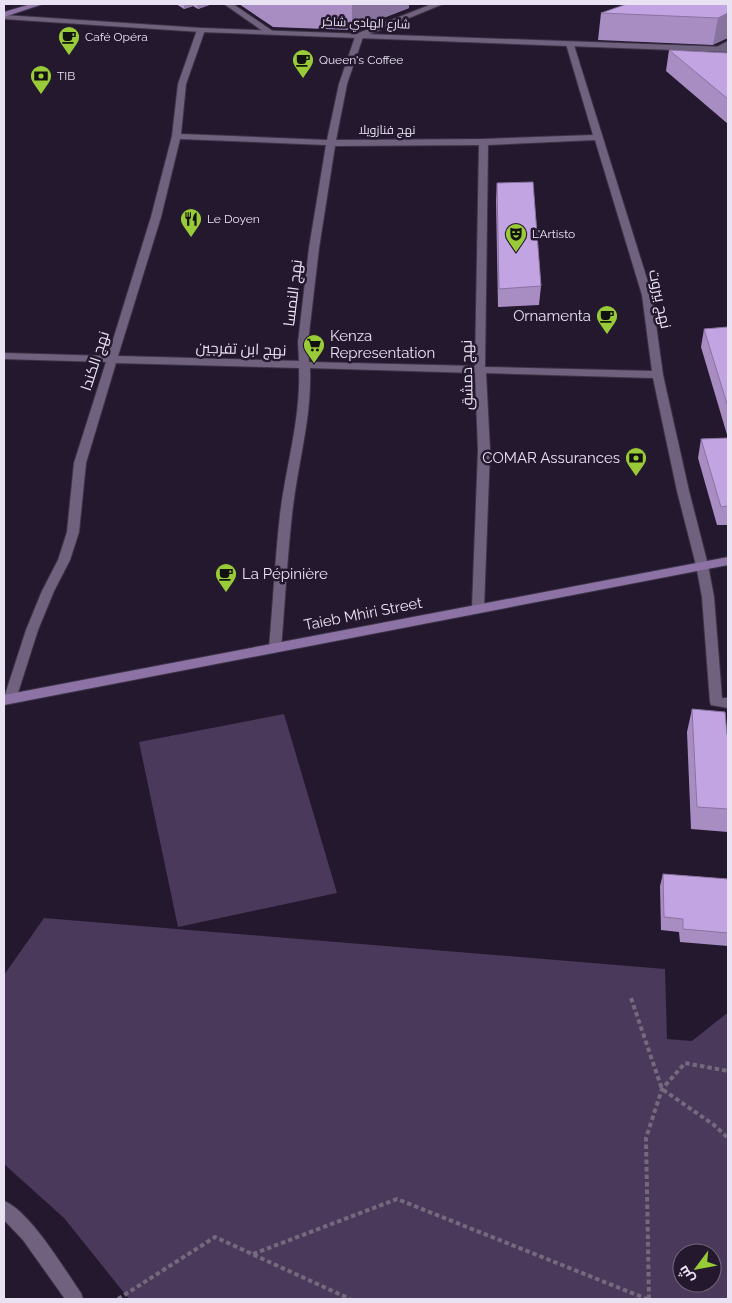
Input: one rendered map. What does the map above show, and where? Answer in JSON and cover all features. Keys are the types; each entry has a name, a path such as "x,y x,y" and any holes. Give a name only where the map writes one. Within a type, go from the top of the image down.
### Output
{"main road":[{"path":"4,16 38,4"},
{"name":"Taieb Mhiri Street","path":"7,700 728,561"}],"street":[{"path":"228,4 270,32"},
{"path":"359,36 439,4"},
{"name":"شارع الهادي شاكر","path":"4,16 201,30 728,50"},
{"name":"نهج الكندا","path":"7,700 32,630 48,591 64,560 72,532 80,463 156,216 176,136 182,84 201,30"},
{"name":"نهج النمسا","path":"275,648 286,514 300,441 305,383 303,366 306,313 343,84 359,36"},
{"name":"نهج بيروت","path":"570,44 647,295 658,375 708,597 716,702 728,703"},
{"path":"717,49 728,44"},
{"name":"نهج فنازويلا","path":"176,136 332,143 484,142 599,137"},
{"name":"نهج دمشق","path":"478,608 484,450 480,369 484,142"},
{"name":"نهج ابن تفرجين","path":"4,356 658,375"},
{"path":"4,1209 28,1234 75,1299"}],"path":[{"path":"631,998 662,1089 714,1125 728,1138"},
{"path":"253,1254 397,1199 648,1299 646,1138 662,1089 685,1063 728,1071"},
{"path":"118,1299 215,1237 350,1299"}],"shaded area":[{"path":"284,714 337,893 178,927 139,742"},
{"path":"44,918 665,969 667,1039 692,1041 728,1014 728,1299 129,1299 64,1218 4,1164 4,975"}],"building":[{"path":"627,4 728,4 728,13 718,18 601,13"},
{"path":"669,50 728,53 728,99"},
{"name":"L'Artisto","path":"533,182 541,286 499,289 497,183"},
{"path":"728,327 728,407 704,329"},
{"path":"728,438 728,506 721,507 701,439"},
{"path":"692,709 725,712 728,735 728,809 697,807"},
{"path":"663,874 728,879 728,933 683,929 683,919 664,917"}],"place":[{"name":"Café Opéra","path":"69,56"},
{"name":"Queen's Coffee","path":"303,79"},
{"name":"TIB","path":"41,95"},
{"name":"Le Doyen","path":"191,238"},
{"name":"L'Artisto","path":"516,253"},
{"name":"Ornamenta","path":"607,335"},
{"name":"Kenza Representation","path":"314,364"},
{"name":"COMAR Assurances","path":"636,477"},
{"name":"La Pépinière","path":"226,593"}]}
